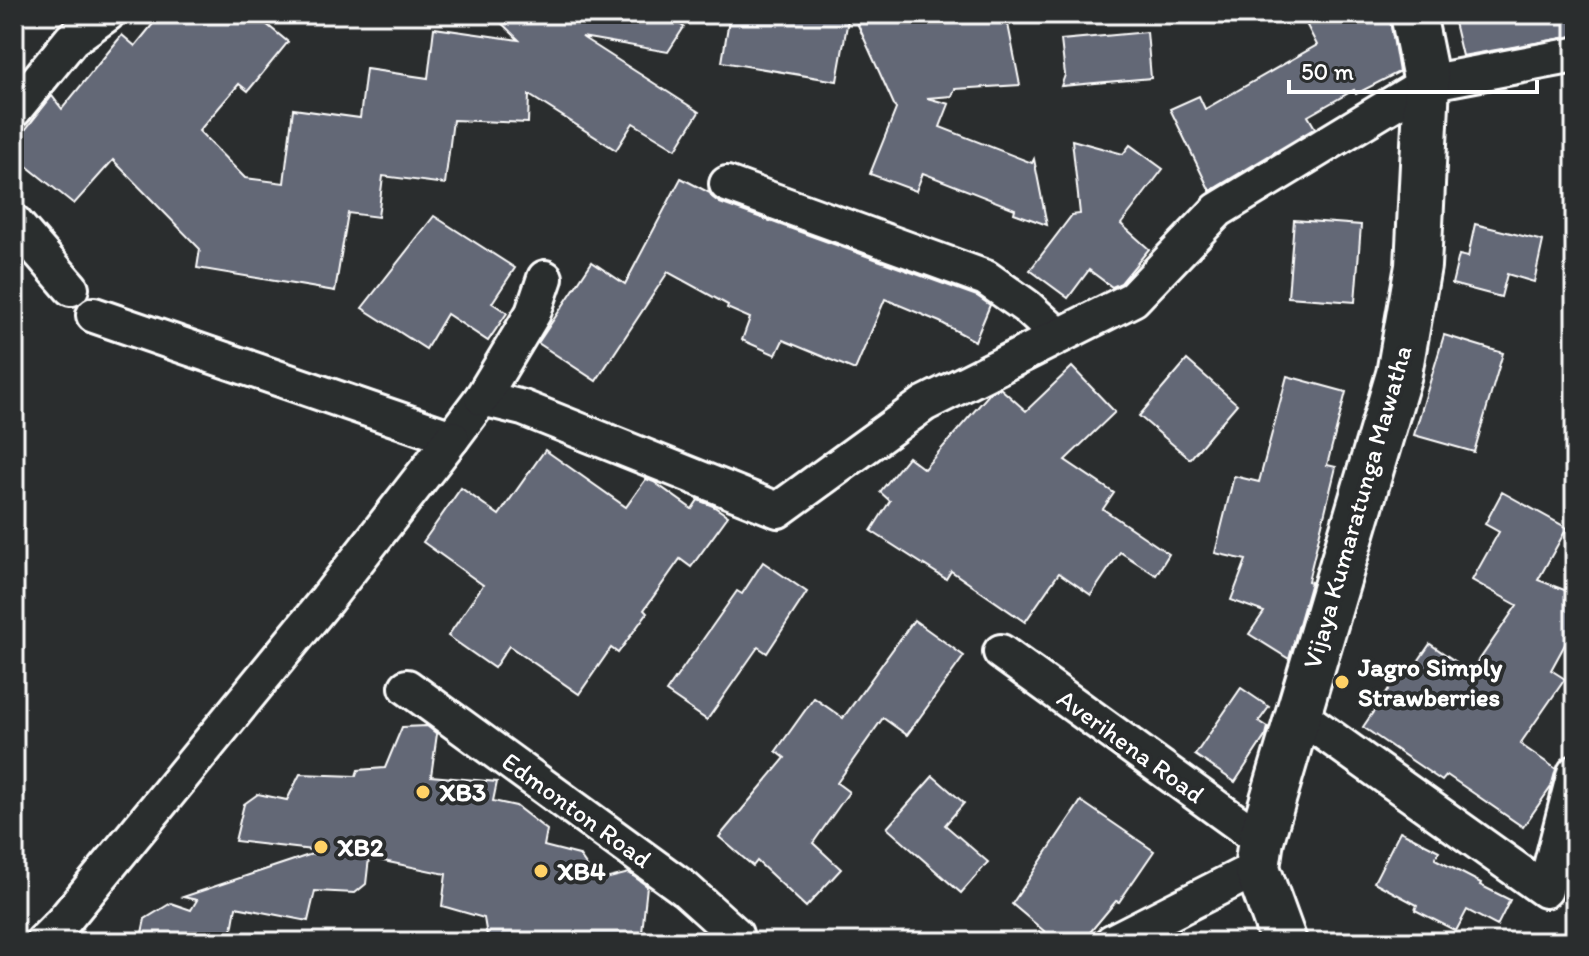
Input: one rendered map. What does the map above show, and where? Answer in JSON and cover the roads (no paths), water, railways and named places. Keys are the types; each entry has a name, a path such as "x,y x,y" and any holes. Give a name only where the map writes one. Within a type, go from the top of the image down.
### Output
{"main road":[{"name":"Vijaya Kumaratunga Mawatha","path":"1259,854 1399,374 1418,266 1427,83 1413,14"},
{"path":"1259,854 1284,942"}],"street":[{"path":"14,110 72,39 107,14"},
{"path":"482,398 523,408 778,510 924,404 1133,299 1218,210 1427,83 1575,55"},
{"path":"727,184 986,278 1027,307 1059,336"},
{"path":"14,222 71,288"},
{"path":"60,936 482,398 533,313 545,278"},
{"path":"94,315 452,438"},
{"name":"Averihena Road","path":"1001,652 1259,854"},
{"name":"Edmonton Road","path":"407,687 685,889 735,934 737,942"},
{"path":"1298,714 1545,890 1575,773"},
{"path":"1112,942 1259,854"}],"place":[{"name":"Jagro Simply Strawberries","path":"1342,682"},
{"name":"XB3","path":"423,792"},
{"name":"XB2","path":"321,847"},
{"name":"XB4","path":"541,871"}]}
